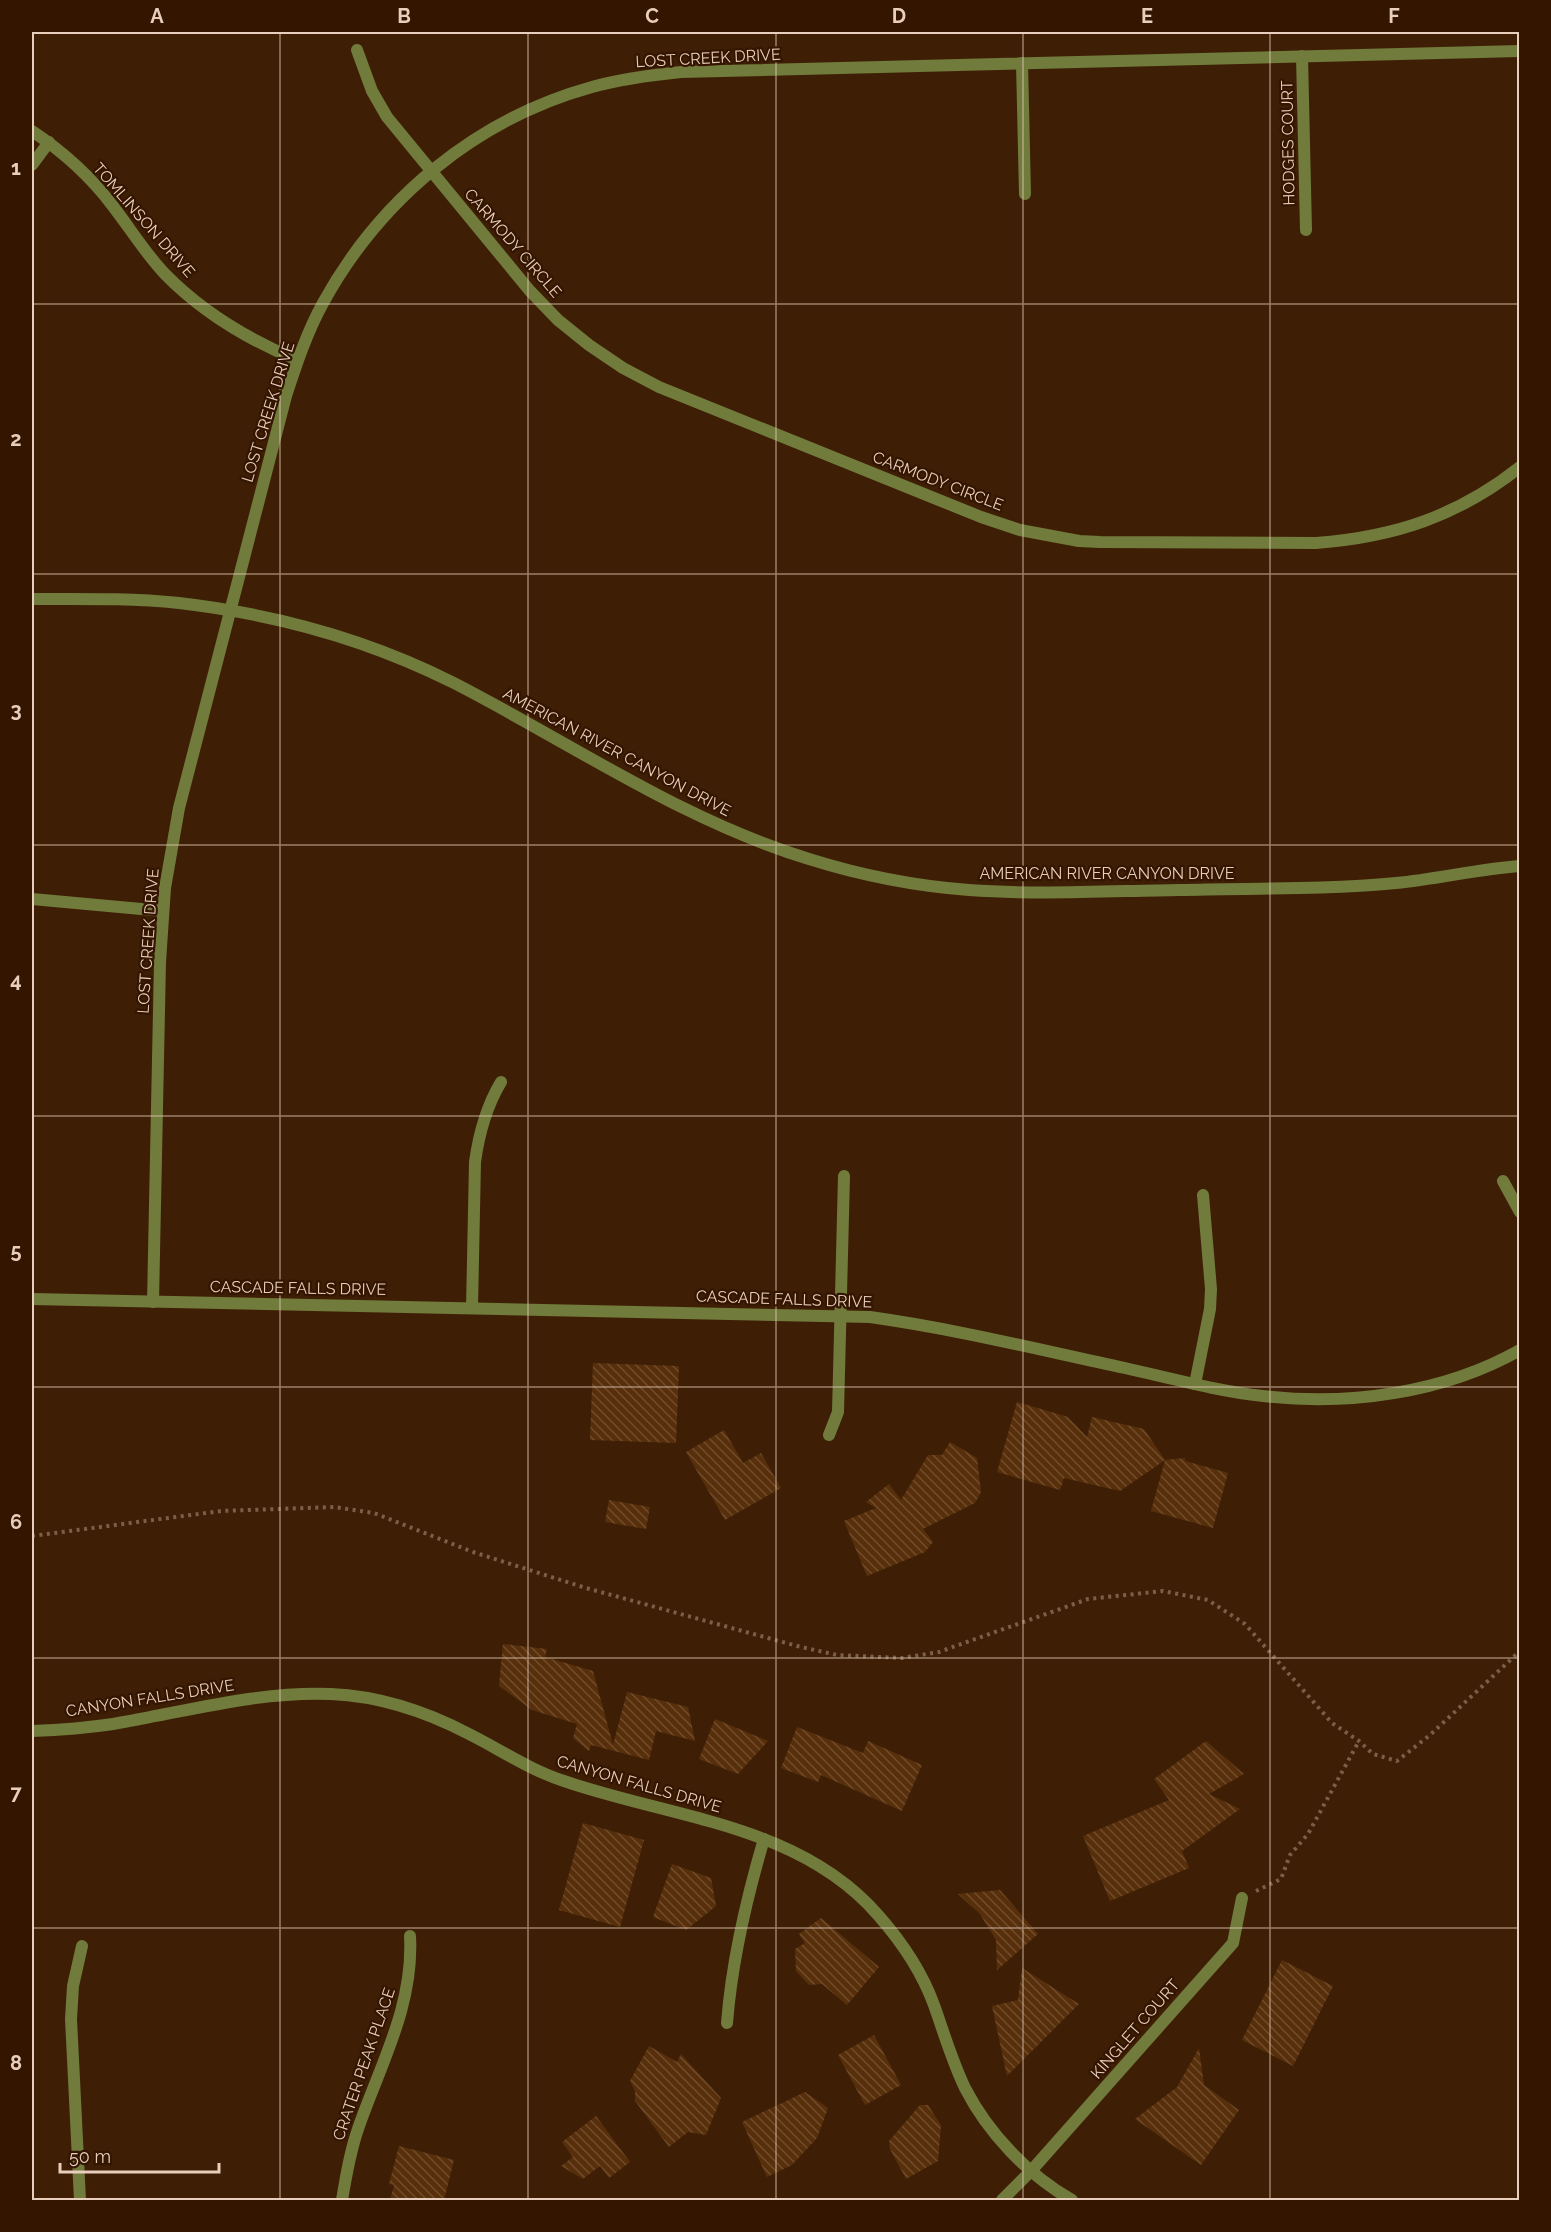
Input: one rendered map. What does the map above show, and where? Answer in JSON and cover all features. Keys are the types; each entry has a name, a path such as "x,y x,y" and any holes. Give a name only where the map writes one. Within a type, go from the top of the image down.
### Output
{"street":[{"name":"CARMODY CIRCLE","path":"357,50 372,92 387,117 530,291 558,320 589,345 623,368 659,387 981,517 1020,530 1079,541 1317,543 1352,540 1386,534 1420,524 1469,502 1520,467"},
{"name":"LOST CREEK DRIVE","path":"153,1302 163,910 179,808 297,360 321,305 345,266 372,229 402,196 431,171 480,135 548,101 591,87 636,77 681,72 1520,51"},
{"name":"HODGES COURT","path":"1302,56 1306,230"},
{"path":"1022,63 1025,194"},
{"name":"TOMLINSON DRIVE","path":"32,131 49,142 88,177 165,273 204,309 254,341 297,360"},
{"path":"32,165 49,142"},
{"name":"AMERICAN RIVER CANYON DRIVE","path":"32,599 176,603 230,610 283,621 361,644 404,660 453,683 708,821 778,849 861,873 914,883 1021,892 1337,887 1398,883 1520,866"},
{"path":"32,899 163,910"},
{"path":"472,1308 477,1144 482,1125 501,1082"},
{"path":"829,1435 838,1412 844,1176"},
{"path":"1503,1181 1520,1212"},
{"path":"1195,1384 1210,1309 1211,1289 1203,1195"},
{"name":"CASCADE FALLS DRIVE","path":"32,1299 870,1317 926,1324 1195,1384 1262,1396 1307,1400 1353,1399 1428,1386 1471,1372 1520,1350"},
{"name":"CANYON FALLS DRIVE","path":"32,1731 112,1724 246,1699 300,1693 335,1694 370,1699 404,1707 438,1719 532,1768 565,1782 764,1839 792,1851 831,1874 877,1914 905,1949 921,1976 934,2003 948,2047 966,2088 981,2114 1009,2150 1031,2171 1072,2200"},
{"path":"727,2023 736,1944 745,1901 764,1839"},
{"name":"KINGLET COURT","path":"1002,2200 1031,2171 1233,1943 1242,1898"},
{"name":"CRATER PEAK PLACE","path":"342,2200 357,2131 403,2010 409,1982 410,1936"},
{"path":"80,2200 71,2019 73,1986 82,1946"}],"path":[{"path":"32,1536 221,1511 334,1508 374,1513 473,1552 586,1588 797,1647 837,1655 902,1658 939,1652 1088,1599 1163,1591 1208,1600 1245,1624 1332,1723 1359,1741 1373,1754 1396,1761 1430,1736 1520,1651"},
{"path":"1242,1898 1281,1879 1290,1856 1316,1820 1359,1741"}],"building":[{"path":"593,1363 679,1366 676,1443 590,1440"},
{"path":"1017,1402 1068,1417 1087,1437 1092,1417 1144,1429 1165,1460 1120,1491 1064,1478 1060,1490 997,1472"},
{"path":"724,1430 743,1463 761,1453 781,1488 725,1520 686,1452"},
{"path":"950,1442 977,1458 981,1492 975,1503 923,1529 933,1542 925,1552 867,1576 844,1521 876,1508 866,1502 889,1484 901,1500 928,1455 942,1455"},
{"path":"1185,1458 1185,1461 1228,1473 1213,1528 1151,1511 1165,1460"},
{"path":"609,1500 650,1507 646,1529 605,1522"},
{"path":"503,1644 547,1649 545,1657 593,1671 613,1745 627,1692 688,1707 695,1741 656,1731 649,1760 591,1745 589,1751 573,1738 577,1724 532,1710 499,1686"},
{"path":"715,1719 768,1741 738,1774 699,1759"},
{"path":"797,1727 863,1753 868,1741 922,1765 902,1811 821,1775 818,1782 781,1768"},
{"path":"1206,1741 1244,1774 1209,1794 1240,1809 1182,1851 1189,1868 1110,1901 1083,1836 1169,1800 1154,1779"},
{"path":"583,1823 644,1840 620,1927 559,1910"},
{"path":"672,1864 711,1878 716,1906 686,1930 653,1917"},
{"path":"1000,1890 1038,1934 997,1970 996,1940 980,1914 958,1894"},
{"path":"821,1918 879,1967 847,2005 822,1984 809,1985 796,1971 795,1949 805,1943 799,1934"},
{"path":"1282,1960 1333,1986 1293,2066 1242,2040"},
{"path":"1022,1968 1079,2004 1007,2076 992,2006 1018,2000"},
{"path":"874,2035 901,2085 865,2105 838,2055"},
{"path":"649,2046 677,2062 681,2054 721,2098 706,2135 688,2132 669,2147 635,2101 635,2091 630,2081"},
{"path":"1199,2048 1204,2085 1239,2110 1201,2165 1135,2119 1177,2087"},
{"path":"805,2092 828,2108 817,2138 792,2165 767,2177 742,2122"},
{"path":"920,2105 928,2105 941,2125 938,2161 906,2179 890,2149 889,2141"},
{"path":"596,2116 630,2162 609,2178 600,2166 583,2179 561,2166 573,2157 562,2142"},
{"path":"399,2146 454,2160 444,2200 390,2200 394,2185 389,2184"}]}
